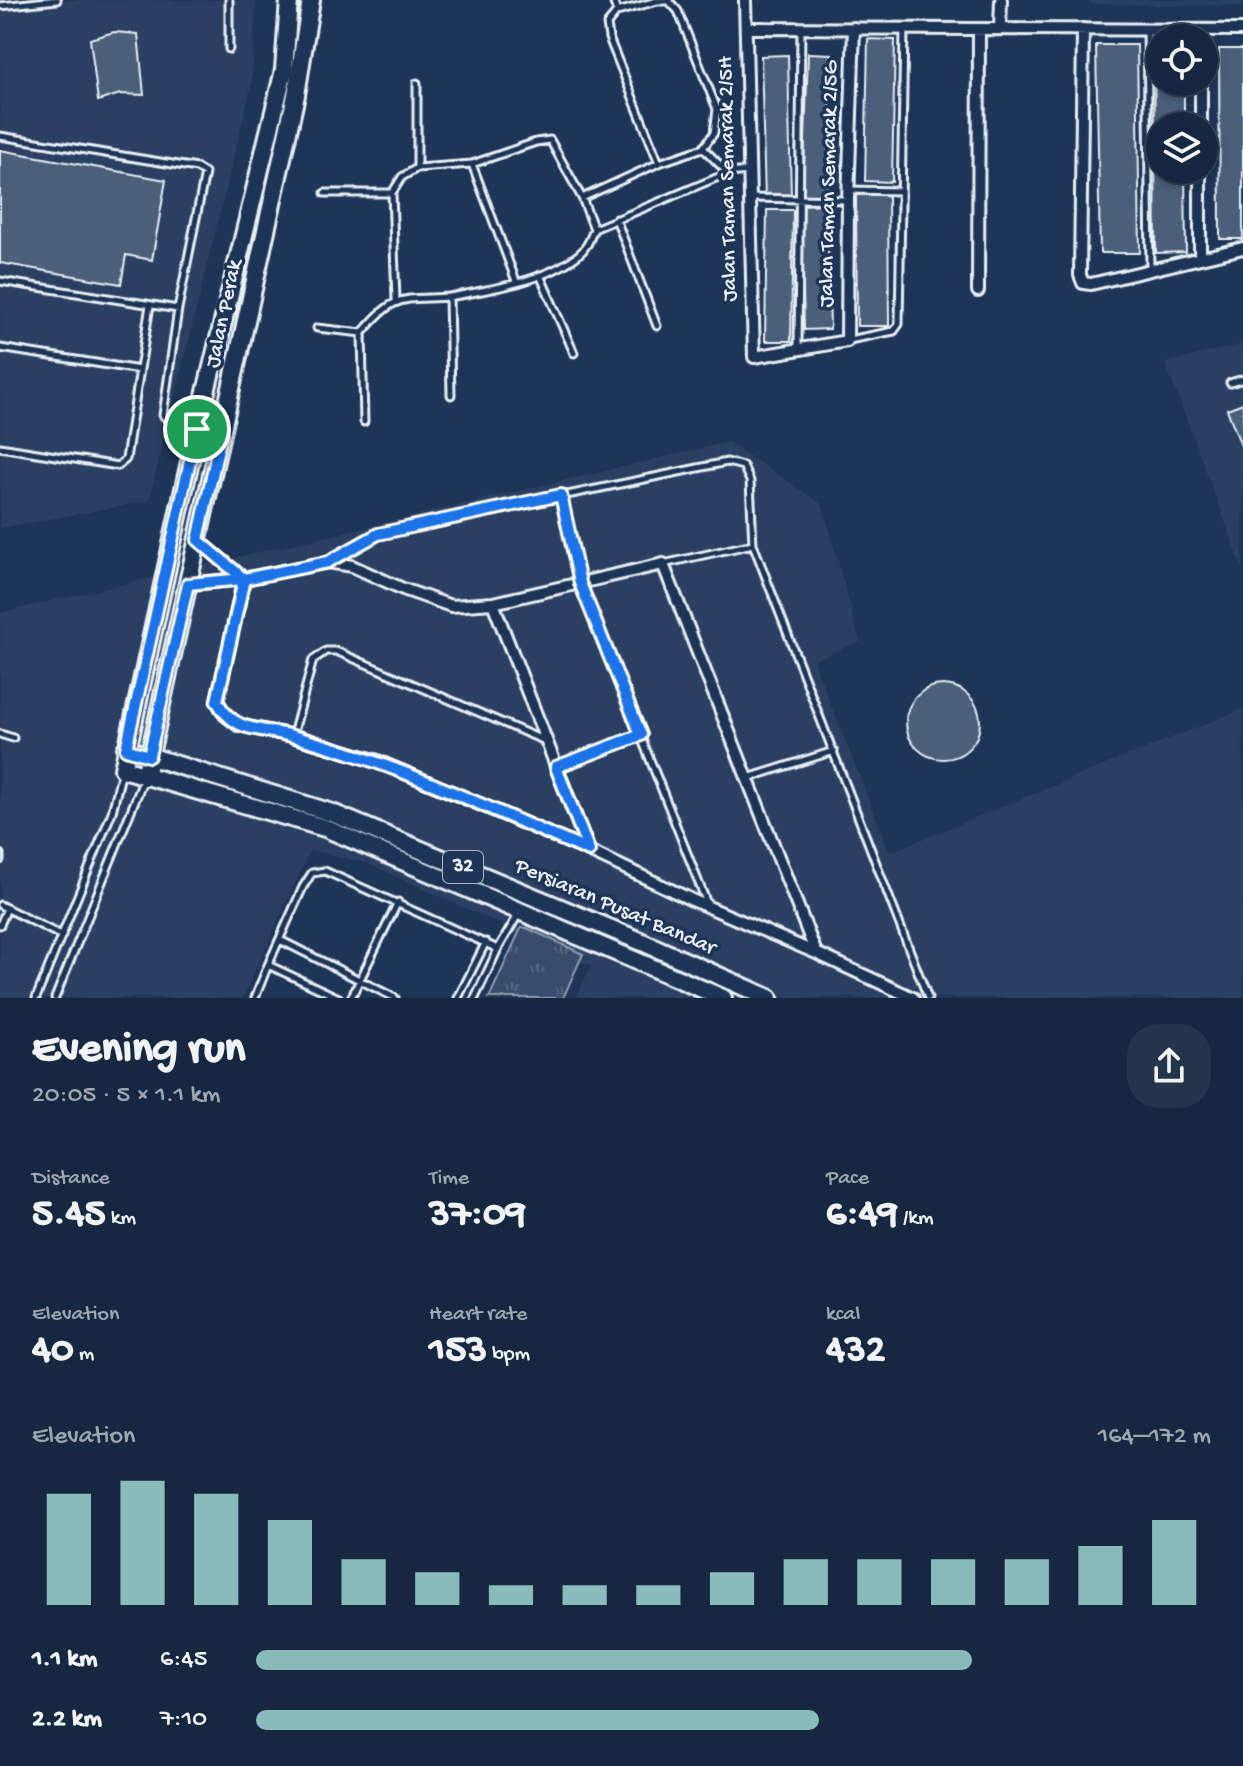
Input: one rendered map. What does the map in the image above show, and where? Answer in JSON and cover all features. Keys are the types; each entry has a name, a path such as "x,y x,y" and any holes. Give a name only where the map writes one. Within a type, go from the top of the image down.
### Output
{"main road":[{"name":"Jalan Perak","path":"123,769 197,429 284,70 289,0"},
{"name":"Jalan Perak","path":"145,777 296,95 311,0"},
{"path":"171,548 180,548 199,532"},
{"name":"Persiaran Pusat Bandar","path":"126,749 332,813 769,998"},
{"name":"Persiaran Pusat Bandar","path":"123,769 325,828 720,997"}],"street":[{"name":"Jalan Taman Semarak 2/5H","path":"745,0 754,357 798,349"},
{"path":"1000,29 1001,0"},
{"path":"746,28 1146,28"},
{"name":"Jalan Taman Semarak 2/5G","path":"847,341 854,28"},
{"path":"978,291 979,29"},
{"path":"1083,29 1080,275 1083,283 1091,284 1243,248"},
{"path":"1218,32 1243,30"},
{"path":"1200,184 1200,257"},
{"path":"798,349 847,341"},
{"path":"199,532 244,579"},
{"path":"188,584 244,579 328,562 352,566 451,606 493,603 663,564 816,953"},
{"path":"244,579 217,701 225,715 238,725 293,736 378,761 589,851 913,998"},
{"path":"493,603 589,851"}],"lane":[{"path":"0,6 57,0"},
{"path":"229,0 229,49"},
{"path":"613,0 617,12"},
{"path":"582,198 659,163 703,148 714,133 717,109 678,11 669,1 657,1 617,12 607,24 609,38 659,163"},
{"path":"798,349 801,28"},
{"path":"847,341 894,331 898,327 904,28"},
{"path":"417,83 417,168"},
{"path":"1148,96 1150,268"},
{"path":"0,136 197,168 205,173 178,309 163,415 168,420 221,435"},
{"path":"364,422 362,333 384,307 396,300 449,297 540,275 578,255 588,244 594,229 582,198 550,140 472,164 417,168 402,177 392,193 396,300"},
{"path":"703,148 728,173"},
{"path":"472,164 516,281"},
{"path":"594,229 728,173 749,171"},
{"path":"750,198 798,199 901,191"},
{"path":"325,193 392,193"},
{"path":"616,219 657,326"},
{"path":"540,275 574,353"},
{"path":"0,281 178,309"},
{"path":"449,297 451,395"},
{"path":"0,447 118,466 126,459 150,305"},
{"path":"317,328 362,333"},
{"path":"0,348 140,370"},
{"path":"1230,383 1243,379"},
{"path":"328,562 378,534 727,462 743,466 750,481 753,544 928,998"},
{"path":"561,495 580,583 708,907"},
{"path":"663,564 753,544"},
{"path":"293,736 313,660 326,651 336,651 547,742"},
{"path":"0,734 13,738"},
{"path":"556,767 641,735"},
{"path":"747,778 834,751"},
{"path":"36,998 112,812 123,769"},
{"path":"55,998 145,777"},
{"path":"0,854 0,860"},
{"path":"255,998 312,873 325,871 498,949"},
{"path":"351,998 398,902"},
{"path":"0,905 62,936"},
{"path":"0,925 7,908"},
{"path":"475,998 521,910"},
{"path":"280,940 395,998"},
{"path":"458,998 486,942"},
{"path":"268,965 339,998"}],"shaded area":[{"path":"0,0 256,0 252,83 149,501 0,528"},
{"path":"1090,0 1243,0 1243,6 1090,4"},
{"path":"1243,344 1243,569 1165,363"},
{"path":"728,442 822,504 860,642 813,660 890,852 1243,709 1243,998 576,998 591,966 369,864 310,850 243,998 0,998 0,613"}],"green space":[{"path":"521,928 583,954 563,998 489,998"}],"building":[{"path":"114,32 138,34 144,95 120,94 98,101 90,39"},
{"path":"868,39 895,40 892,182 865,181"},
{"path":"1096,45 1137,45 1140,253 1100,253"},
{"path":"1219,49 1243,49 1243,239 1220,239"},
{"path":"808,53 832,54 827,196 803,196"},
{"path":"788,55 791,199 765,200 761,56"},
{"path":"1154,96 1184,96 1184,112 1155,112"},
{"path":"0,150 166,180 152,260 126,255 121,284 0,263"},
{"path":"1155,184 1185,184 1186,252 1156,253"},
{"path":"856,195 888,195 889,326 857,326"},
{"path":"827,204 830,329 804,330 801,205"},
{"path":"767,210 793,210 791,341 765,341"},
{"path":"1243,403 1243,451 1227,409"},
{"path":"943,685 957,688 969,696 977,708 980,722 977,736 969,748 957,756 943,759 929,756 917,748 909,736 906,722 909,708 917,696 929,688"}],"route":[{"path":"197,429 126,749 149,756 188,584 244,579 328,562 378,534 561,495 580,583 641,735 556,767 589,851 378,761 293,736 238,725 225,715 217,701 244,579 198,540 221,435 197,429"}]}
